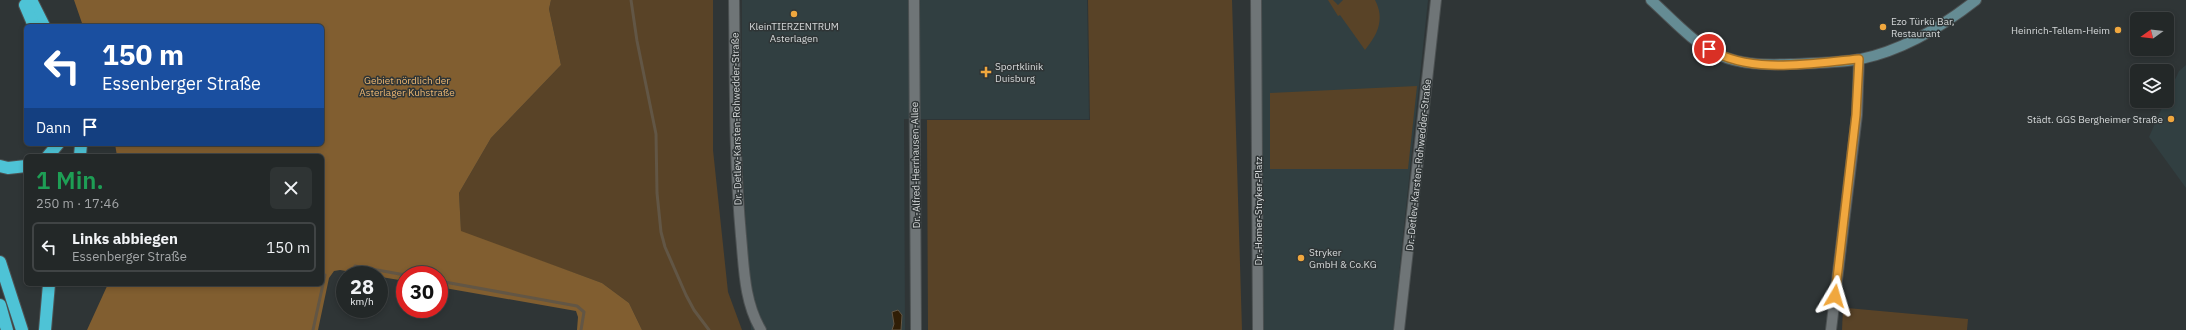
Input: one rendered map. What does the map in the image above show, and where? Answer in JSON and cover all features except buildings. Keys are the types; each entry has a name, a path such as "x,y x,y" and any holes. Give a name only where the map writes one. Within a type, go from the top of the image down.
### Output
{"highway":[{"path":"23,0 33,24"},
{"path":"31,0 43,24"},
{"path":"50,154 56,146"},
{"path":"0,166 8,168 24,166"},
{"path":"0,262 22,330"},
{"path":"46,330 49,286"},
{"path":"0,305 7,330"}],"main road":[{"path":"1651,0 1699,42 1719,55 1742,62 1776,64 1859,59 1904,44 1956,16 1976,0"}],"street":[{"name":"Dr.-Detlev-Karsten-Rohwedder-Straße","path":"734,0 736,185 745,276 755,320 761,330"},
{"name":"Dr.-Alfred-Herrhausen-Allee","path":"914,0 916,330"},
{"name":"Dr.-Homer-Stryker-Platz","path":"1256,0 1258,330"},
{"name":"Dr.-Detlev-Karsten-Rohwedder-Straße","path":"1400,330 1436,0"},
{"path":"1831,330 1856,115 1859,59"}],"shaded area":[{"path":"551,0 713,0 713,150 728,292 742,330 642,330 629,303 602,283 461,232 459,193 491,138 561,65 549,9"},
{"path":"742,0 1087,0 1089,119 904,119 905,330 751,330 742,149"},
{"path":"1088,0 1232,0 1242,330 928,330 927,120 1090,120"},
{"path":"1261,0 1428,0 1393,330 1253,330"},
{"path":"1328,0 1333,0 1338,5 1343,0 1375,0 1378,7 1380,20 1379,26 1377,32 1365,50 1340,15 1338,16"},
{"name":"Städt. GGS Bergheimer Straße","path":"2186,65 2186,188 2149,137 2162,108 2174,108 2174,82 2179,71"},
{"path":"1417,86 1408,169 1270,169 1270,93"},
{"path":"1847,308 1968,319 1967,330 1842,330 1843,309"},
{"path":"898,310 902,315 901,330 892,330 894,324 892,312"}],"green space":[{"name":"Gebiet nördlich der Asterlager Kuhstraße","path":"74,0 551,0 549,9 561,65 491,138 459,193 461,231 602,283 629,303 642,330 577,330 578,317 576,311 448,289 448,266 396,266 396,279 388,278 388,266 336,266 336,271 334,271 329,278 318,330 87,330 107,286 324,286 324,154 117,154 115,146 324,146 324,24 82,24"}],"waterway":[{"path":"631,0 637,41 656,134 657,193 661,232 665,247 686,295 694,310 709,330"},
{"path":"388,272 396,273"},
{"path":"324,280 325,275"},
{"path":"448,283 577,306 584,312 581,330"},
{"path":"313,330 323,286"}],"place":[{"name":"KleinTIERZENTRUM Asterlagen","path":"794,14"},
{"name":"Ezo Türkü Bar, Restaurant","path":"1883,27"},
{"name":"Heinrich-Tellem-Heim","path":"2118,30"},
{"name":"Sportklinik Duisburg","path":"986,72"},
{"name":"Städt. GGS Bergheimer Straße","path":"2171,119"},
{"name":"Stryker GmbH & Co.KG","path":"1301,258"}],"route":[{"path":"1709,49 1719,55 1742,62 1764,64 1815,63 1859,59 1860,71 1856,115 1846,213 1835,296"}]}
